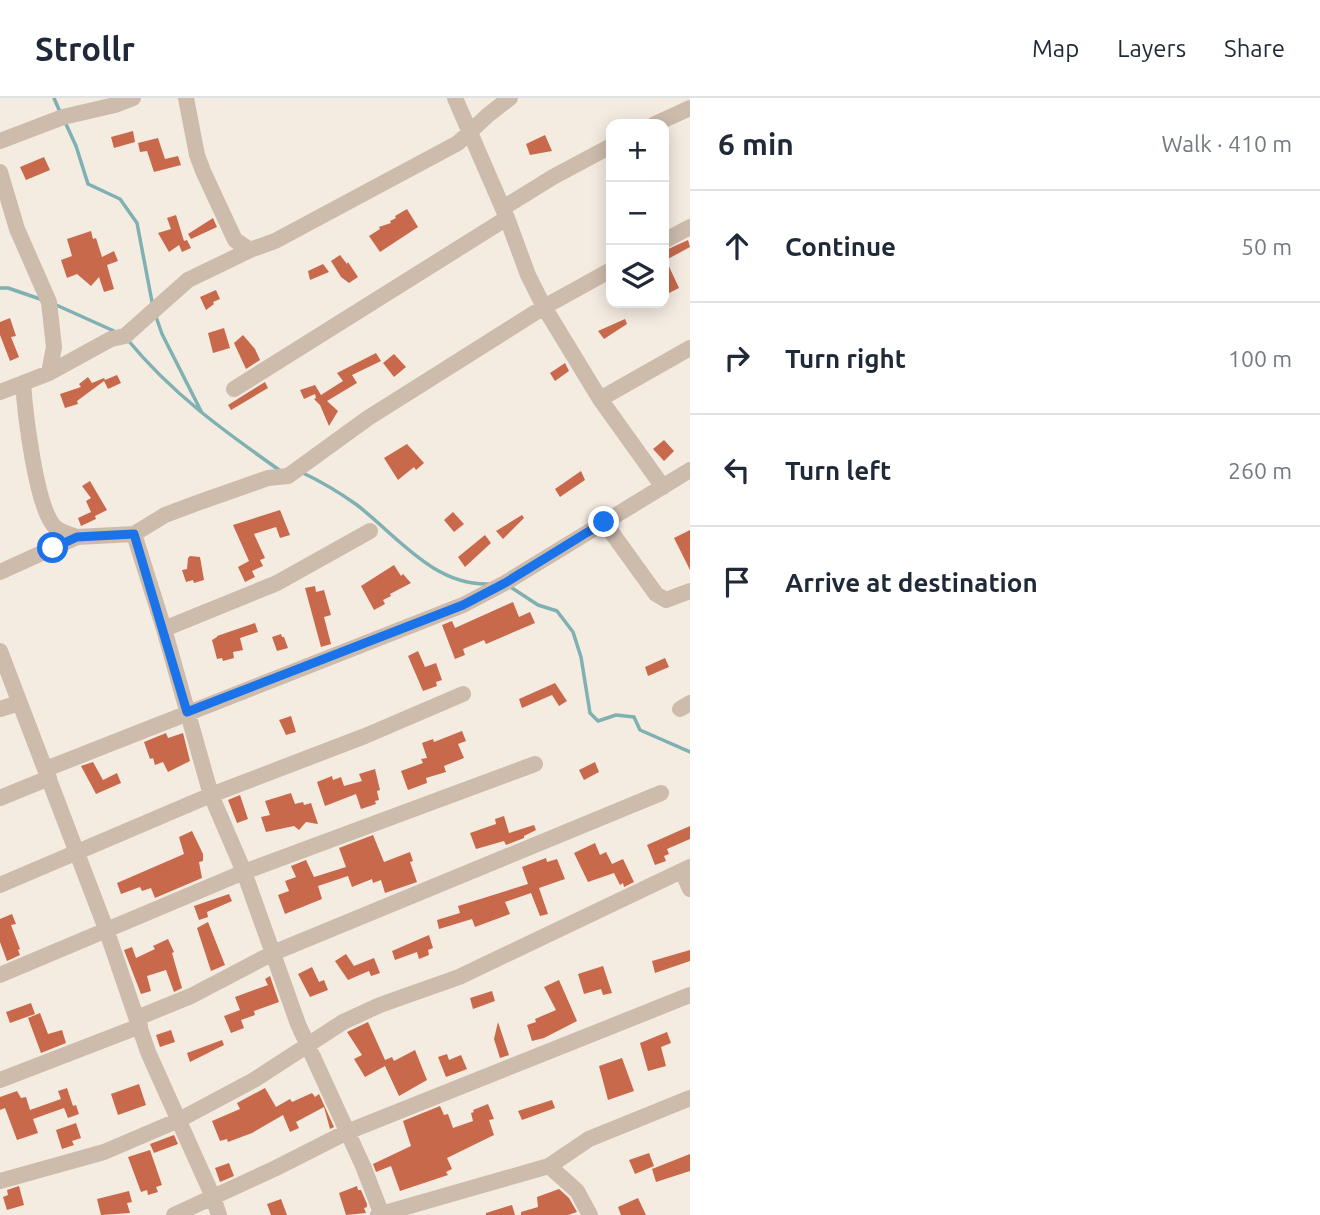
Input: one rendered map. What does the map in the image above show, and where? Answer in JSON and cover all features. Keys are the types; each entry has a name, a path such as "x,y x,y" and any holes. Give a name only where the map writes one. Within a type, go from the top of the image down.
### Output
{"street":[{"path":"0,141 63,117 133,98"},
{"path":"186,98 197,155 203,171 235,240 250,250"},
{"path":"455,98 505,213 528,275 544,307 600,399 663,486"},
{"path":"0,392 49,373 111,339 125,336 188,280 275,241 458,143 510,98"},
{"path":"667,119 690,108"},
{"path":"234,389 505,213 553,177 606,149"},
{"path":"0,172 17,229 50,302 54,346 49,373"},
{"path":"669,239 690,227"},
{"path":"0,572 77,537 134,534 165,516 197,503 268,478 288,476 368,418 544,307 606,273"},
{"path":"600,399 690,348"},
{"path":"23,383 24,404 41,502 56,528 77,537"},
{"path":"0,798 47,773 187,712 463,605 505,583 690,470"},
{"path":"604,522 656,594 666,600 690,592"},
{"path":"164,629 277,583 370,531"},
{"path":"134,534 211,795 244,872 298,1024 347,1132 380,1214 549,1166 589,1139 690,1098"},
{"path":"0,651 106,929 148,1052 214,1197 219,1215"},
{"path":"0,885 211,795 365,736 463,694"},
{"path":"0,709 19,703"},
{"path":"0,975 244,872 535,764"},
{"path":"0,1080 139,1022 273,953 661,793"},
{"path":"0,1181 104,1152 179,1120 254,1080 343,1022 380,1005 459,977 686,869 690,889"},
{"path":"174,1215 347,1132 690,995"},
{"path":"549,1166 578,1191 590,1215"}],"building":[{"path":"133,131 135,142 114,148 111,137"},
{"path":"545,135 552,151 530,155 526,144"},
{"path":"158,138 165,159 178,156 181,165 154,172 147,151 140,152 138,143"},
{"path":"44,157 50,170 26,180 20,167"},
{"path":"407,209 418,227 380,252 369,236 380,229 379,227 391,223 395,216"},
{"path":"176,215 184,241 187,240 191,248 182,252 179,245 169,252 158,233 171,229 167,218"},
{"path":"213,218 217,227 191,239 188,234"},
{"path":"91,231 102,257 114,251 118,261 107,265 114,289 104,292 99,277 91,286 77,274 67,278 61,260 72,256 67,239"},
{"path":"688,240 690,247 669,258 669,249"},
{"path":"340,255 358,277 349,283 341,277 331,261"},
{"path":"323,264 329,272 310,280 308,271"},
{"path":"669,266 679,288 669,293"},
{"path":"216,290 220,299 206,310 200,297"},
{"path":"10,318 16,336 11,337 19,357 10,361 0,335 0,322"},
{"path":"625,319 627,324 604,339 598,331"},
{"path":"224,328 230,348 213,353 208,333"},
{"path":"243,335 260,360 246,369 234,343"},
{"path":"376,353 381,361 352,375 357,383 327,401 338,411 329,426 320,405 314,399 315,394 304,399 300,390 315,385 321,395 343,381 337,373"},
{"path":"394,354 406,367 394,377 383,363"},
{"path":"565,363 569,371 555,381 550,373"},
{"path":"117,375 121,383 108,389 104,381 77,401 78,404 65,408 60,394 81,387 79,384 88,377 92,383"},
{"path":"265,382 268,388 231,410 228,405"},
{"path":"664,440 674,451 664,461 653,449"},
{"path":"407,444 424,463 416,470 414,467 398,480 384,458"},
{"path":"581,471 585,480 560,497 555,489"},
{"path":"90,481 107,510 81,526 78,518 91,512 86,501 91,498 82,486"},
{"path":"280,510 290,535 280,538 276,527 254,534 265,558 260,560 263,566 252,571 255,577 245,582 238,567 249,561 233,525"},
{"path":"453,512 464,524 454,532 444,520"},
{"path":"522,515 524,518 503,539 496,531"},
{"path":"690,530 690,570 674,538"},
{"path":"485,535 491,543 465,567 458,557"},
{"path":"190,556 200,557 204,580 186,582 182,570 187,569"},
{"path":"394,565 401,576 403,574 411,583 390,594 391,596 383,600 385,604 374,610 361,586"},
{"path":"315,586 316,592 324,590 331,615 324,617 331,644 321,647 305,588"},
{"path":"513,602 519,617 530,612 535,623 486,644 484,640 463,649 465,655 455,659 442,625 452,621 455,628"},
{"path":"255,623 258,632 240,638 243,650 233,652 234,658 223,661 222,658 217,659 212,640"},
{"path":"281,634 288,648 277,651 272,637"},
{"path":"418,651 425,667 436,663 442,680 436,682 437,686 423,691 408,656"},
{"path":"665,658 669,667 648,676 645,667"},
{"path":"555,683 567,701 559,706 552,695 522,708 519,699"},
{"path":"291,716 296,732 286,735 279,720"},
{"path":"462,731 466,741 458,744 464,758 444,766 446,772 426,778 427,783 408,790 401,771 423,763 421,759 427,758 422,743 433,739 434,742"},
{"path":"166,733 168,738 183,733 190,761 168,772 163,762 155,765 153,758 150,759 144,742"},
{"path":"93,762 103,780 117,773 121,783 96,794 81,766"},
{"path":"595,762 599,772 584,780 579,770"},
{"path":"375,769 380,790 377,791 379,800 375,801 376,804 361,809 356,794 325,806 317,782 332,776 333,780 341,777 344,786 362,781 359,774"},
{"path":"291,793 295,804 311,803 318,824 306,822 299,830 294,826 266,832 261,817 270,815 265,801"},
{"path":"240,795 248,819 237,823 228,800"},
{"path":"504,816 509,833 534,825 536,830 506,845 504,841 476,849 470,833 496,824 495,819"},
{"path":"690,826 690,839 667,849 669,854 664,856 666,861 655,865 647,845"},
{"path":"192,831 203,854 203,861 199,862 202,878 155,898 151,888 142,891 140,887 121,894 117,883 184,854 179,837"},
{"path":"373,835 384,862 410,852 413,861 410,862 417,882 385,893 381,880 373,883 372,879 352,887 348,876 318,886 322,899 285,914 278,895 289,891 285,881 296,877 291,866 306,860 314,877 346,867 339,848"},
{"path":"595,843 600,855 606,852 612,864 623,859 634,882 624,887 614,873 588,882 574,853"},
{"path":"546,858 547,862 557,859 565,879 539,888 548,914 540,916 531,893 505,902 510,914 475,927 472,919 439,929 437,920 460,913 458,906 528,884 522,867"},
{"path":"229,894 232,901 207,912 208,917 199,920 194,906"},
{"path":"12,914 16,924 11,925 20,955 7,961 0,942 0,919"},
{"path":"208,922 225,965 211,971 197,928"},
{"path":"429,935 433,948 428,950 429,955 419,959 417,952 395,960 392,951"},
{"path":"168,939 174,952 172,953 182,988 174,992 166,970 147,976 151,991 141,994 124,950 132,947 136,958"},
{"path":"690,950 690,961 655,973 652,961"},
{"path":"346,954 354,966 374,958 380,973 371,976 369,971 348,980 335,961"},
{"path":"603,966 612,993 603,995 601,989 584,994 578,974"},
{"path":"312,967 319,982 324,980 328,990 310,997 298,974"},
{"path":"270,976 279,1002 254,1011 255,1015 241,1020 244,1028 231,1033 224,1016 240,1010 235,997 268,985 265,979"},
{"path":"559,980 577,1021 544,1038 532,1041 527,1025 556,1010 544,987"},
{"path":"492,991 495,1001 473,1009 470,998"},
{"path":"31,1003 35,1014 10,1023 6,1012"},
{"path":"40,1013 48,1034 62,1030 66,1043 41,1053 28,1018"},
{"path":"368,1022 385,1060 392,1057 394,1061 415,1050 427,1080 399,1096 385,1066 365,1077 354,1059 362,1055 347,1032"},
{"path":"498,1022 509,1055 500,1058 494,1039"},
{"path":"171,1030 175,1042 160,1047 156,1035"},
{"path":"667,1032 671,1043 661,1047 666,1066 648,1071 640,1043"},
{"path":"222,1040 224,1045 190,1062 187,1053"},
{"path":"447,1054 449,1060 461,1055 467,1069 446,1077 438,1057"},
{"path":"622,1058 634,1091 608,1100 599,1066"},
{"path":"139,1084 146,1105 118,1115 111,1094"},
{"path":"67,1088 79,1114 68,1118 64,1108 33,1119 38,1133 17,1140 5,1108 0,1110 0,1097 17,1091 21,1098 26,1097 30,1110 61,1099 58,1091"},
{"path":"265,1088 276,1107 290,1099 292,1102 312,1093 315,1097 319,1094 334,1127 330,1129 324,1107 296,1122 299,1128 290,1132 283,1115 252,1133 228,1142 227,1139 220,1141 212,1121 240,1109 237,1103"},
{"path":"552,1100 555,1108 522,1120 518,1111"},
{"path":"488,1104 494,1119 489,1120 494,1135 447,1158 452,1169 446,1172 448,1175 400,1191 391,1166 376,1172 373,1164 411,1146 403,1121 440,1106 444,1115 448,1114 453,1128 473,1121 473,1110"},
{"path":"76,1123 81,1138 72,1141 74,1145 62,1149 56,1130"},
{"path":"174,1135 178,1144 154,1153 150,1144"},
{"path":"150,1150 162,1185 156,1187 158,1192 148,1195 147,1190 141,1192 128,1157"},
{"path":"649,1153 654,1166 635,1174 629,1160"},
{"path":"690,1154 690,1171 656,1182 652,1169"},
{"path":"229,1163 234,1176 220,1182 215,1168"},
{"path":"19,1186 24,1205 7,1210 3,1197 8,1195 7,1190"},
{"path":"357,1186 367,1204 364,1208 366,1213 346,1215 339,1193"},
{"path":"559,1189 569,1198 577,1212 568,1215 521,1215 521,1212 538,1207 537,1197"},
{"path":"129,1191 132,1202 127,1203 130,1213 101,1215 97,1199"},
{"path":"638,1198 646,1215 621,1215 618,1207"},
{"path":"281,1199 287,1215 271,1215 267,1204"},
{"path":"512,1205 515,1215 486,1215 486,1213"}],"waterway":[{"path":"54,98 60,112"},
{"path":"65,122 88,184 120,199 137,223 153,307"},
{"path":"0,288 8,288 40,299"},
{"path":"54,304 114,331"},
{"path":"155,314 162,334 201,411"},
{"path":"127,339 181,394 219,426 282,472"},
{"path":"301,472 357,505 417,557 434,568 451,577 489,584"},
{"path":"509,586 538,605 557,611 573,632 581,657 590,713 598,721 616,715 634,717 640,730 690,752"}],"route":[{"path":"53,548 77,537 134,534 187,712 463,605 505,583 604,522"}]}
